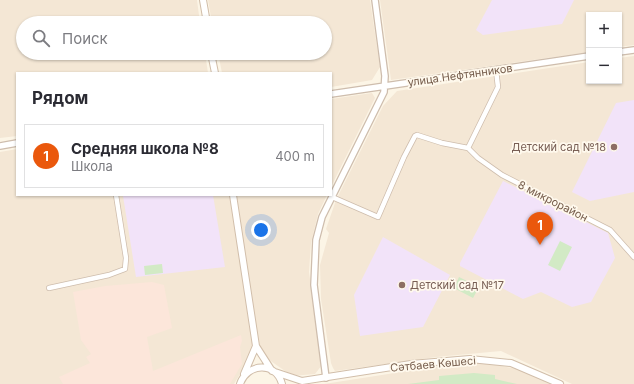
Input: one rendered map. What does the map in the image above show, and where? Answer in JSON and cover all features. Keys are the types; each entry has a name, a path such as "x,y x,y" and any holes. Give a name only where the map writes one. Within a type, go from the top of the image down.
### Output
{"main road":[{"path":"203,0 206,16"},
{"path":"212,60 215,72"},
{"path":"234,196 256,346 272,370 278,375 282,384"},
{"path":"240,382 256,346"},
{"name":"Сәтбаев Көшесі","path":"240,382 246,373 259,367 272,370 300,383 327,381 411,364 470,359 512,363 560,384"}],"street":[{"path":"327,381 314,285 316,240 322,217 381,99 385,86 375,0"},
{"path":"622,52 634,50"},
{"name":"улица Нефтянников","path":"332,94 586,56"},
{"path":"332,197 378,217 404,157 415,136 417,135 442,143 468,148 498,87 496,70"},
{"path":"0,146 16,143"},
{"name":"8 микрорайон","path":"468,148 478,158 502,175 610,230 634,257"},
{"path":"49,288 109,275 125,269 126,258 116,196"}],"shaded area":[{"path":"0,0 197,0 199,16 16,16 16,60 206,60 208,72 16,72 16,136 0,138"},
{"path":"208,0 370,0 380,67 372,80 332,87 332,72 222,72 219,60 332,60 332,16 211,16"},
{"path":"380,0 634,0 634,45 622,47 622,12 586,12 586,52 391,80"},
{"path":"492,0 574,0 562,24 483,35 476,30"},
{"path":"634,56 634,384 572,384 501,351 436,357 335,371 331,363 321,299 320,265 329,233 326,229 336,200 383,106 397,91 586,62 586,84 622,84 622,58"},
{"path":"372,93 375,98 332,185 332,99"},
{"name":"Детский сад №18","path":"634,100 634,192 590,201 572,192 616,103"},
{"path":"16,149 16,196 327,196 318,214 311,243 309,272 322,365 315,374 292,376 268,359 253,353 234,384 0,384 0,152"},
{"path":"503,181 608,233 615,258 591,302 572,307 541,292 523,299 460,266 460,263"},
{"path":"123,196 213,196 225,267 136,277"},
{"name":"Детский сад №17","path":"383,237 450,275 423,327 360,336 354,295"},
{"path":"152,282 164,285 172,328 147,337 153,371 241,335 242,341 240,347 242,364 230,384 63,384 59,377 90,363 86,357 91,354 81,340 73,292 105,286"},
{"path":"465,362 491,364 517,369 552,384 324,384"}],"green space":[{"path":"560,241 572,247 560,271 548,265"},
{"path":"162,264 163,273 145,275 144,266"},
{"path":"459,277 479,287 473,298 454,288"},
{"path":"474,373 495,375 495,379 517,384 408,384 439,380 439,376"}],"place":[{"name":"Детский сад №18","path":"614,147"},
{"name":"Средняя школа №8","path":"540,245"},
{"name":"Детский сад №17","path":"402,285"}]}
